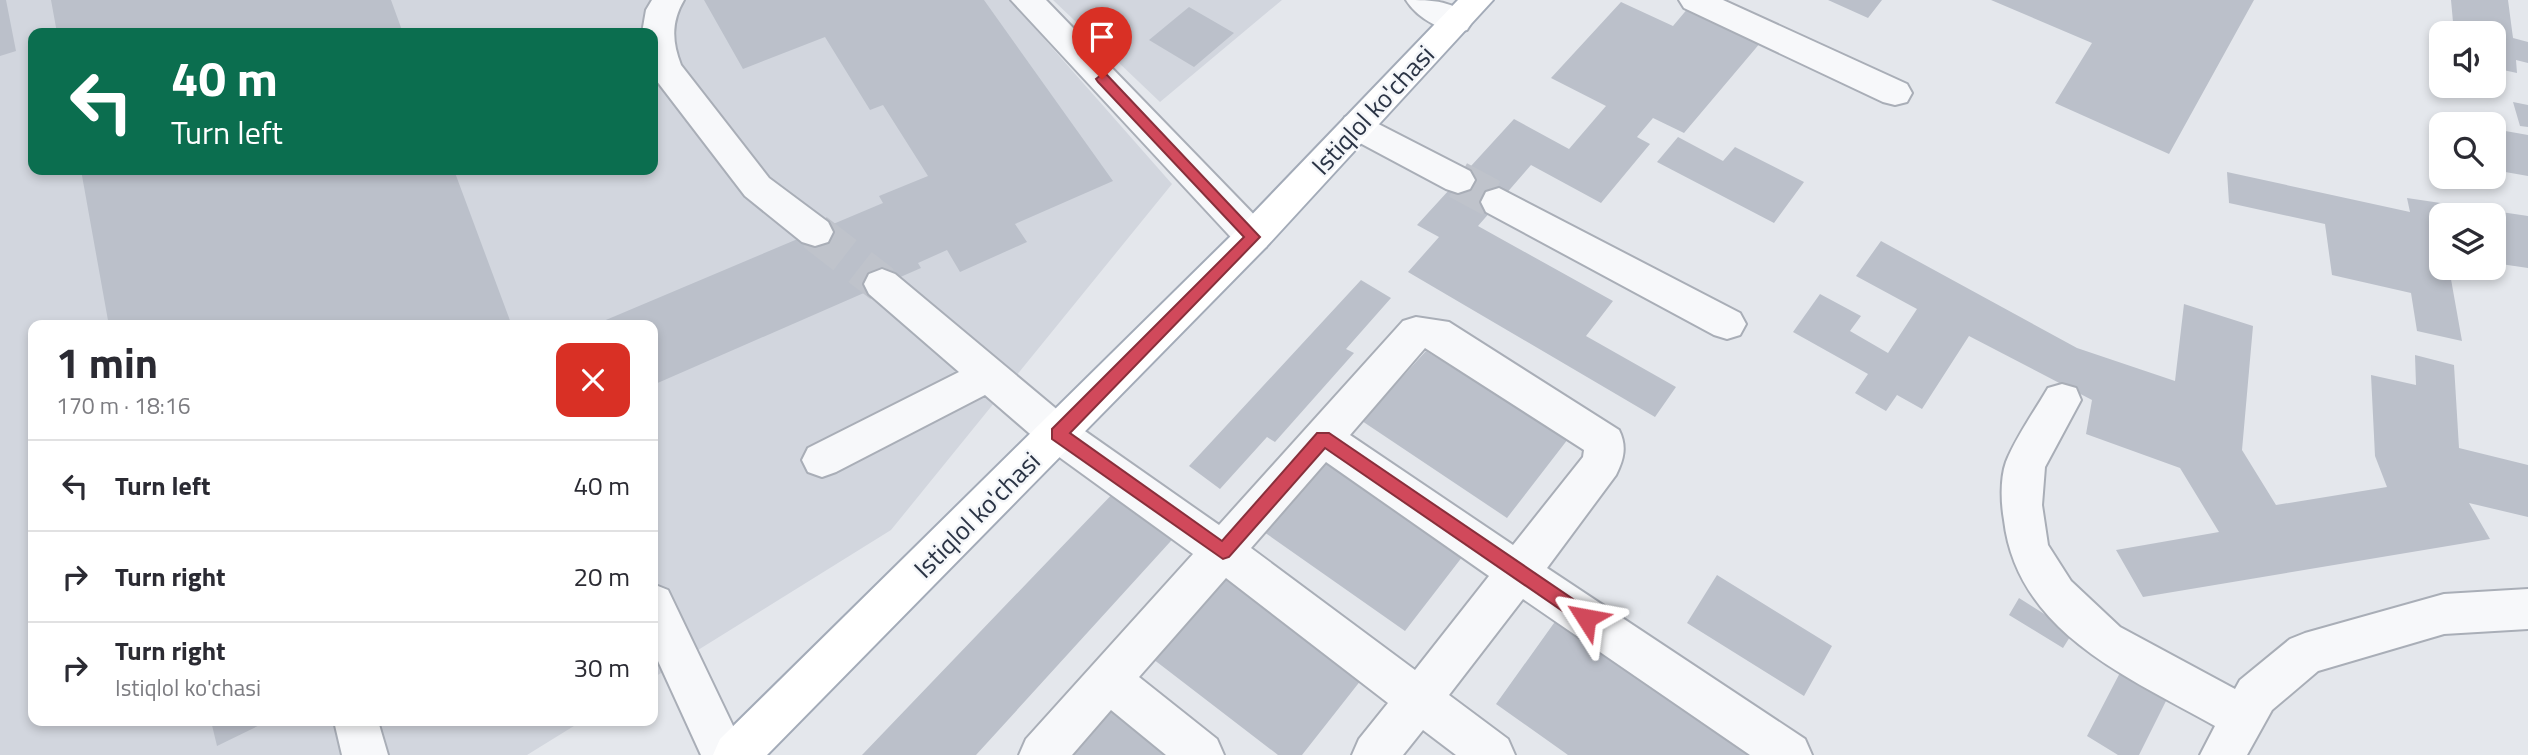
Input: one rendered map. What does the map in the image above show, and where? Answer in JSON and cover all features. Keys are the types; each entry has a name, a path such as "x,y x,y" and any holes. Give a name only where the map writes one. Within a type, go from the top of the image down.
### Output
{"main road":[{"name":"Istiqlol ko'chasi","path":"736,755 1253,237 1466,11"}],"street":[{"path":"658,33 662,10 667,0"},
{"path":"1027,0 1253,237"},
{"path":"1422,0 1466,11"},
{"path":"1709,3 1895,93"},
{"path":"658,49 666,70 757,187 815,232"},
{"path":"1356,126 1458,180"},
{"path":"1499,202 1727,324"},
{"path":"882,284 1058,434 1223,551 1492,755"},
{"path":"1042,755 1416,332 1436,333 1605,442 1602,463 1375,755"},
{"path":"822,460 989,375"},
{"path":"2062,400 2025,465 2022,505 2028,550 2056,595 2105,640 2244,718"},
{"path":"1323,438 1789,755"},
{"path":"2223,755 2256,695 2305,654 2444,614 2528,609"},
{"path":"658,615 724,755"},
{"path":"1108,680 1201,755"},
{"path":"357,726 365,755"}],"shaded area":[{"path":"0,0 1010,0 1172,184 891,530 658,675 658,320 28,320 28,726 574,726 527,755 0,755"},
{"path":"1053,0 1282,0 1160,102"}],"building":[{"path":"0,0 6,0 16,51 0,56"},
{"path":"51,0 391,0 401,28 56,28"},
{"path":"704,0 984,0 1113,181 1015,224 1027,242 960,272 947,250 918,263 921,268 658,383 658,320 606,320 883,203 879,196 928,176 883,105 870,110 825,37 743,69"},
{"path":"1828,0 1882,0 1868,18"},
{"path":"1991,0 2254,0 2169,154 2055,103 2092,43"},
{"path":"2451,0 2508,0 2513,38 2528,42 2528,63 2516,60 2517,73 2506,71 2506,21 2453,21"},
{"path":"1621,2 1673,26 1689,7 1761,42 1684,133 1653,118 1637,137 1650,144 1601,203 1531,165 1478,226 1613,301 1586,336 1676,387 1655,417 1408,272 1439,237 1417,225 1514,119 1569,149 1606,106 1551,78"},
{"path":"1189,7 1234,33 1194,67 1149,40"},
{"path":"2513,102 2528,105 2528,127 2520,126"},
{"path":"2506,131 2528,135 2528,176 2506,172"},
{"path":"1678,137 1723,161 1735,147 1804,182 1774,223 1657,162"},
{"path":"2227,172 2410,212 2407,198 2441,203 2429,203 2429,280 2451,280 2462,341 2417,331 2411,293 2332,275 2325,224 2229,203"},
{"path":"82,175 456,175 510,320 108,320"},
{"path":"2506,213 2528,216 2528,268 2506,265"},
{"path":"1881,241 2077,348 2175,381 2184,304 2253,326 2242,450 2276,505 2387,487 2375,456 2371,375 2416,385 2415,355 2454,365 2459,448 2528,465 2528,517 2469,503 2490,539 2143,597 2116,550 2219,532 2180,468 2086,434 2092,400 1969,336 1922,409 1897,395 1886,411 1855,393 1868,374 1793,332 1820,294 1861,316 1850,331 1888,353 1917,309 1856,276"},
{"path":"1361,280 1391,298 1346,349 1354,353 1275,442 1267,437 1220,489 1189,466"},
{"path":"1426,351 1568,439 1507,518 1362,421"},
{"path":"1327,460 1466,552 1405,631 1264,532"},
{"path":"1120,486 1180,531 976,755 862,755"},
{"path":"1227,575 1365,675 1302,755 1278,755 1153,659"},
{"path":"1717,575 1832,646 1804,696 1687,623"},
{"path":"2019,598 2073,632 2063,648 2009,615"},
{"path":"1559,616 1767,755 1568,755 1496,704"},
{"path":"2123,667 2169,695 2139,755 2118,755 2087,736"},
{"path":"1108,705 1171,755 1063,755"},
{"path":"212,726 258,726 217,746"}],"tunnel":[{"path":"1458,180 1499,202"},
{"path":"815,232 882,284"}],"route":[{"path":"1102,79 1253,237 1058,434 1223,551 1323,438 1586,618"}]}
